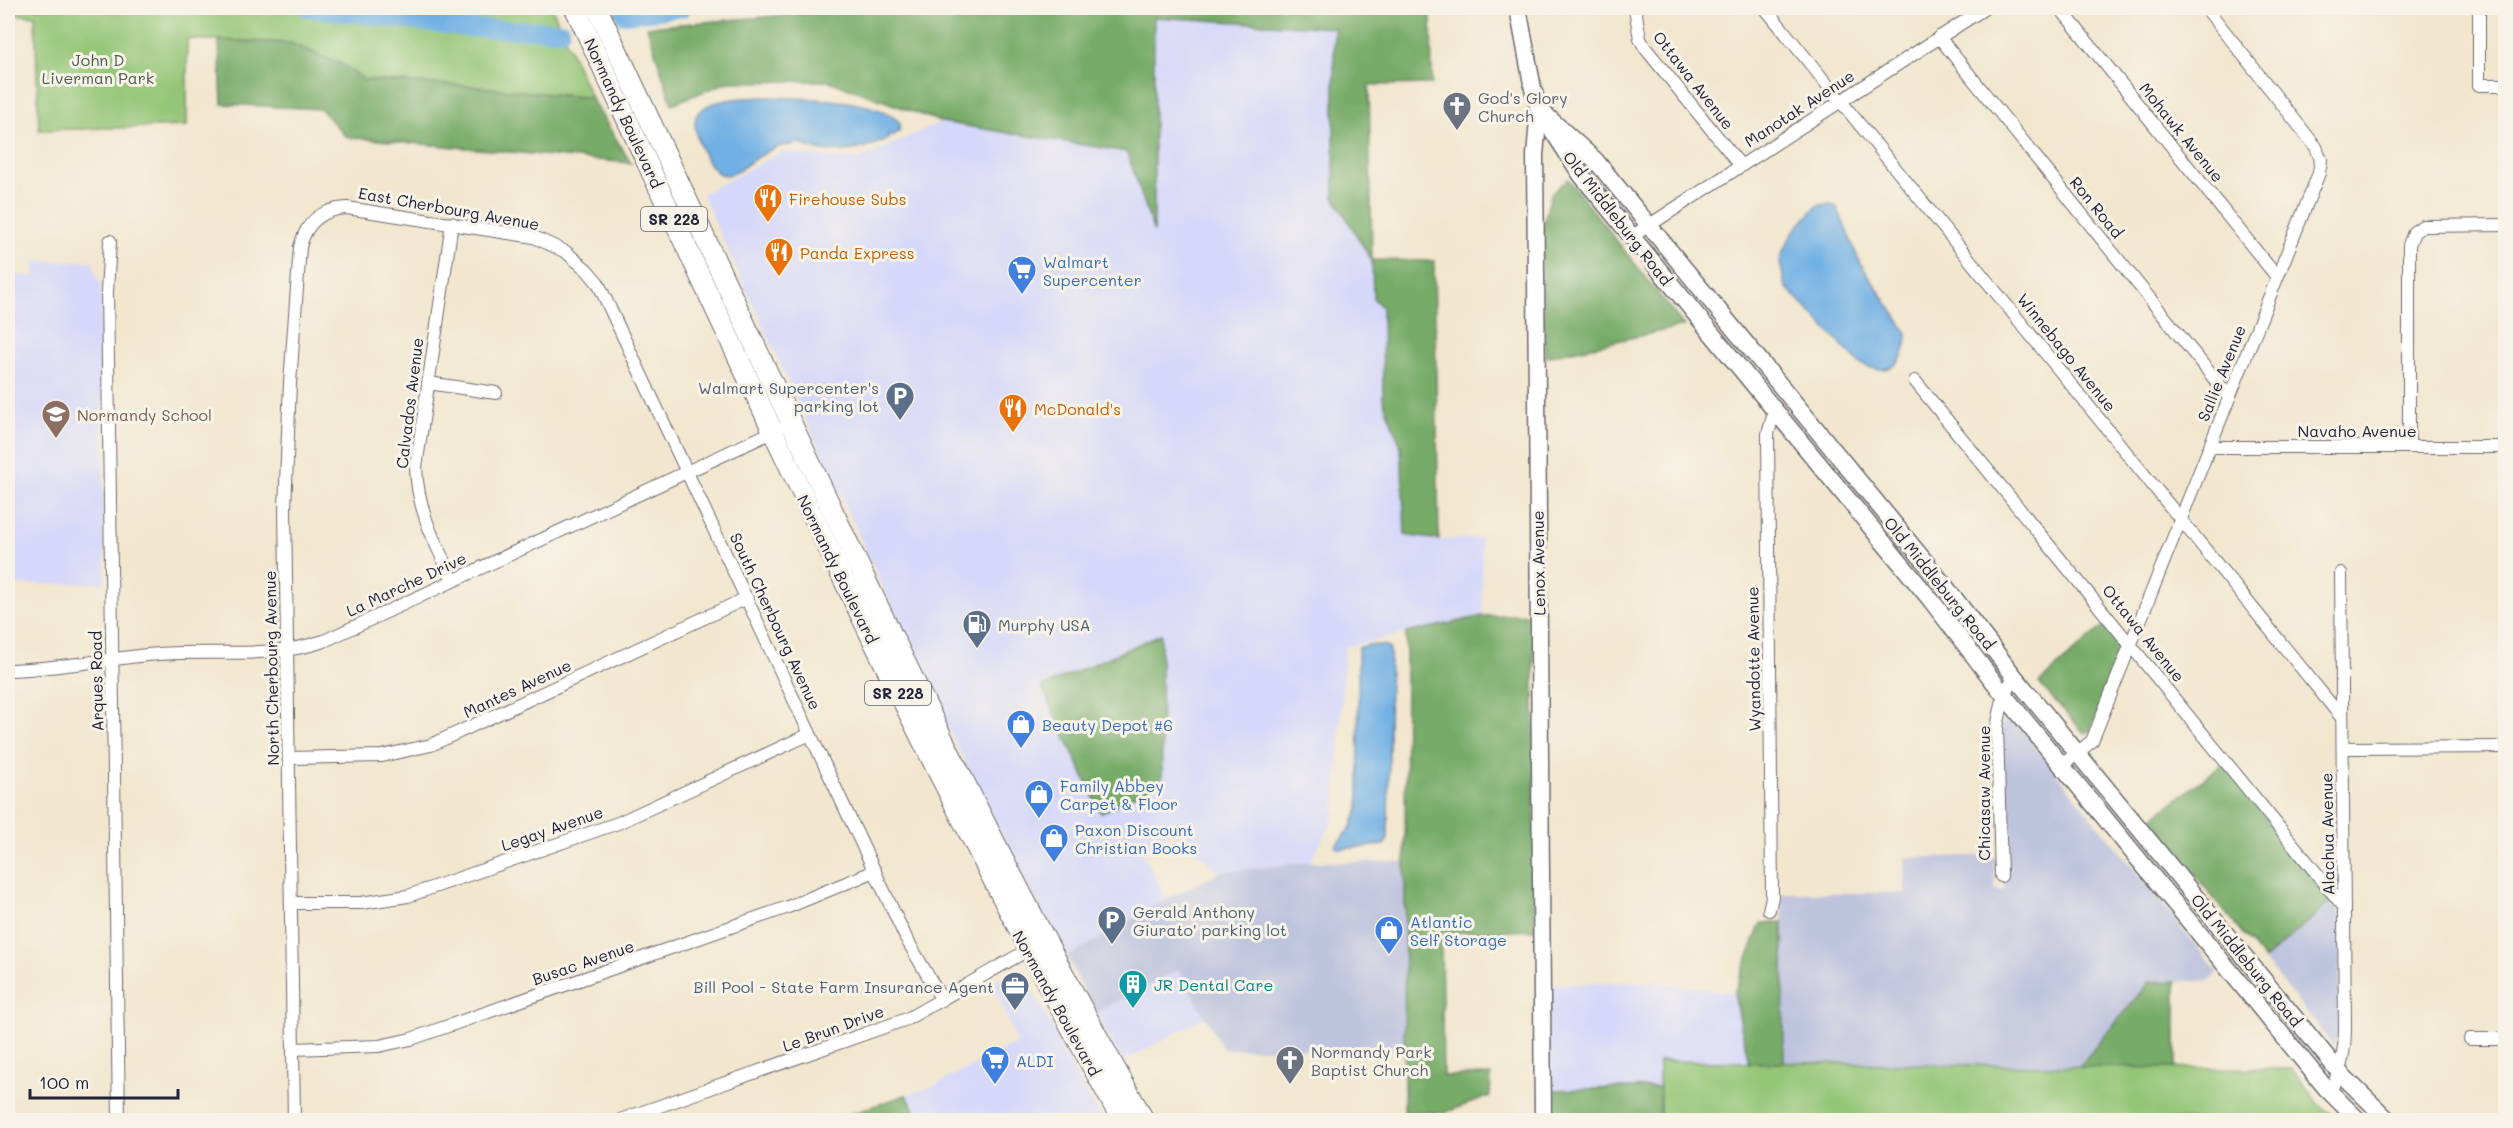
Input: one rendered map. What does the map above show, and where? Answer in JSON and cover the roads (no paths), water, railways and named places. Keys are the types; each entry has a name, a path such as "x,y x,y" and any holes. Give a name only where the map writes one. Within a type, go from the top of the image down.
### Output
{"main road":[{"name":"Normandy Boulevard","path":"575,8 915,729 1028,951 1122,1120"},
{"name":"Normandy Boulevard","path":"597,8 889,630 1045,939 1144,1120"},
{"name":"Lenox Avenue","path":"1518,8 1533,89 1539,109 1535,167 1543,1120"},
{"name":"Old Middleburg Road","path":"1539,109 1596,161 2340,1073 2388,1120"},
{"name":"Old Middleburg Road","path":"1539,109 1582,176 1631,237 1775,409 1930,599 2004,695 2330,1092 2358,1120"},
{"path":"1775,409 1781,388"},
{"path":"1874,533 1889,519"},
{"path":"2202,936 2217,923"}],"street":[{"name":"Ottawa Avenue","path":"1635,8 1640,39 1646,49 1741,166"},
{"name":"Winnebago Avenue","path":"1766,8 2342,718"},
{"name":"Manotak Avenue","path":"1631,237 1985,8"},
{"name":"Mohawk Avenue","path":"2060,8 2277,277"},
{"name":"Sallie Avenue","path":"2062,765 2092,741 2319,174 2321,160 2316,147 2206,8"},
{"path":"2479,8 2479,85 2505,85"},
{"name":"Ron Road","path":"1939,37 2229,397"},
{"name":"East Cherbourg Avenue","path":"314,220 333,208 347,207 452,223 534,237 551,243 576,260"},
{"name":"North Cherbourg Avenue","path":"294,1120 285,509 290,383 300,247 303,236 314,220"},
{"name":"Calvados Avenue","path":"452,223 417,452 416,487 427,526 453,580"},
{"path":"2409,446 2409,244 2414,232 2423,226 2505,225"},
{"name":"Arques Road","path":"110,241 108,302 119,1120"},
{"name":"South Cherbourg Avenue","path":"576,260 587,270 604,294 906,938 942,1000"},
{"name":"Ottawa Avenue","path":"1916,381 2344,907"},
{"path":"428,383 496,393"},
{"name":"Wyandotte Avenue","path":"1769,909 1772,897 1768,446 1770,421 1775,409"},
{"name":"La Marche Drive","path":"8,670 52,668 175,653 287,650 324,641 792,424"},
{"name":"Navaho Avenue","path":"2210,447 2505,447"},
{"name":"Alachua Avenue","path":"2330,1092 2340,1073 2345,1027 2341,573"},
{"name":"Mantes Avenue","path":"289,758 382,756 431,745 747,598"},
{"name":"Chicasaw Avenue","path":"2001,876 1997,727 2004,695 2014,676"},
{"name":"Legay Avenue","path":"291,903 361,903 408,896 618,823 810,734"},
{"path":"2343,748 2505,747"},
{"name":"Busac Avenue","path":"293,1048 379,1046 411,1040 788,907 875,871"},
{"name":"Le Brun Drive","path":"620,1120 907,1019 1028,951 1045,939"},
{"path":"2470,1039 2505,1039"}],"water":[{"path":"769,97 819,99 874,108 889,114 900,123 899,131 893,136 888,134 889,138 870,146 848,151 826,151 798,142 770,150 729,175 718,173 711,167 697,138 695,128 698,113 721,101"},
{"path":"1830,204 1837,207 1860,263 1907,333 1903,354 1894,366 1887,369 1869,367 1859,363 1785,286 1780,262 1783,251 1794,231 1818,205"},
{"path":"1369,645 1387,646 1390,650 1388,839 1384,845 1339,849 1335,846 1350,829 1359,809 1358,648"}],"waterway":[{"path":"307,8 466,28 561,31"},
{"path":"624,15 682,8"}],"place":[{"name":"God's Glory Church","path":"1457,132"},
{"name":"Firehouse Subs","path":"768,224"},
{"name":"Panda Express","path":"779,278"},
{"name":"Walmart Supercenter","path":"1022,296"},
{"name":"Walmart Supercenter's parking lot","path":"900,422"},
{"name":"McDonald's","path":"1013,434"},
{"name":"Normandy School","path":"56,440"},
{"name":"Murphy USA","path":"977,650"},
{"name":"Beauty Depot #6","path":"1021,750"},
{"name":"Family Abbey Carpet & Floor","path":"1039,820"},
{"name":"Paxon Discount Christian Books","path":"1054,864"},
{"name":"Gerald Anthony Giurato' parking lot","path":"1112,946"},
{"name":"Atlantic Self Storage","path":"1389,956"},
{"name":"JR Dental Care","path":"1133,1010"},
{"name":"Bill Pool - State Farm Insurance Agent","path":"1015,1012"},
{"name":"ALDI","path":"995,1086"},
{"name":"Normandy Park Baptist Church","path":"1290,1086"}],"park label":[{"name":"John D Liverman Park","path":"98,68"}]}
